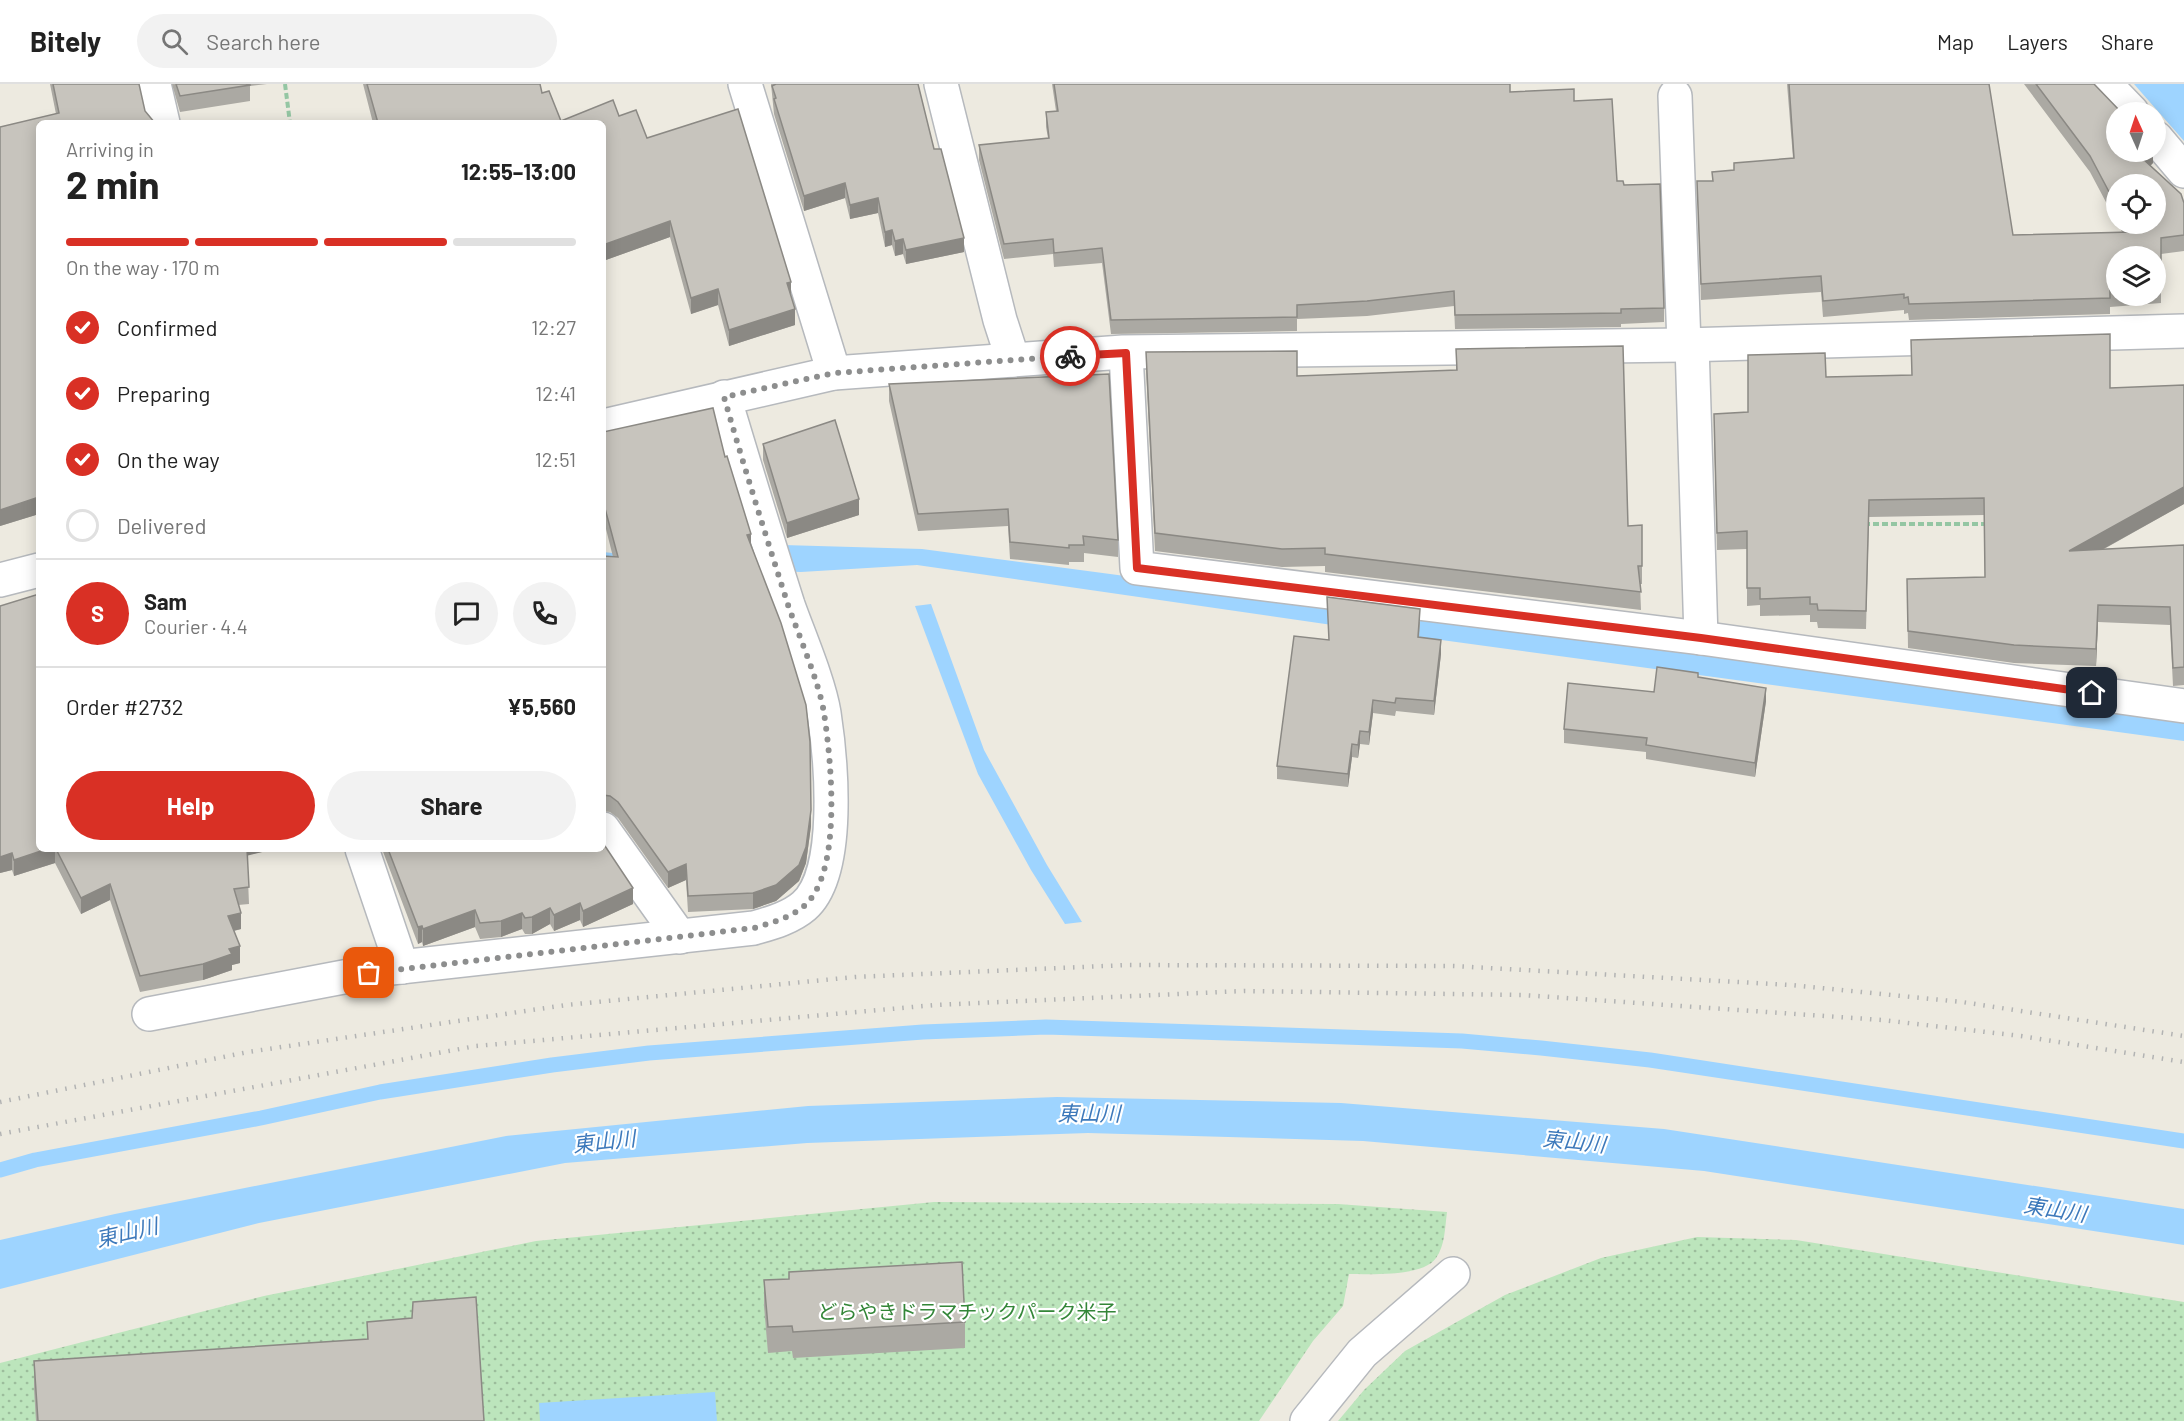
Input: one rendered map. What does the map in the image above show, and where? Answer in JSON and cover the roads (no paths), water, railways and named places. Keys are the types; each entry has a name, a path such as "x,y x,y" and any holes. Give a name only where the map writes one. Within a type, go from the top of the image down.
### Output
{"street":[{"path":"154,84 162,120"},
{"path":"745,84 834,373"},
{"path":"940,84 1000,320 1013,360"},
{"path":"2105,84 2122,102"},
{"path":"1675,96 1701,638"},
{"path":"2166,150 2184,171"},
{"path":"606,425 834,373 1126,353 1688,344 2184,331"},
{"path":"1126,353 1137,568 1701,638 2184,706"},
{"path":"149,1014 402,967 754,928 784,918 805,905 827,862 830,841 830,794 823,711 765,537 724,397"},
{"path":"0,580 36,571"},
{"path":"606,833 680,937"},
{"path":"363,852 402,967"},
{"path":"1307,1421 1362,1353 1453,1274"}],"water":[{"path":"2134,84 2184,84 2184,141 2166,120 2166,102 2150,102"},
{"path":"783,545 922,549 2184,717 2184,741 1346,627 917,565 801,572 606,565 606,552 706,563 754,558"},
{"path":"931,604 984,750 1047,865 1082,922 1065,924 1031,870 978,774 915,606"},
{"name":"東山川","path":"1057,1097 1341,1103 1664,1129 2184,1209 2184,1245 1704,1171 1363,1141 1088,1133 807,1143 565,1163 259,1223 0,1289 0,1240 115,1214 506,1136 808,1106"},
{"path":"715,1392 717,1421 540,1421 539,1403"}],"waterway":[{"path":"0,1170 35,1160 261,1118 380,1092 552,1065 649,1053 923,1032 1046,1027 1462,1041 1541,1048 1650,1060 2184,1141"}],"railway":[{"path":"0,1102 248,1052 566,1005 855,977 1127,965 1453,966 1791,985 1962,1002 2184,1036"},
{"path":"0,1134 476,1046 935,1005 1244,991 1523,995 1882,1020 2021,1036 2184,1062"}],"park label":[{"name":"どらやきドラマチックパーク米子","path":"967,1312"}]}
